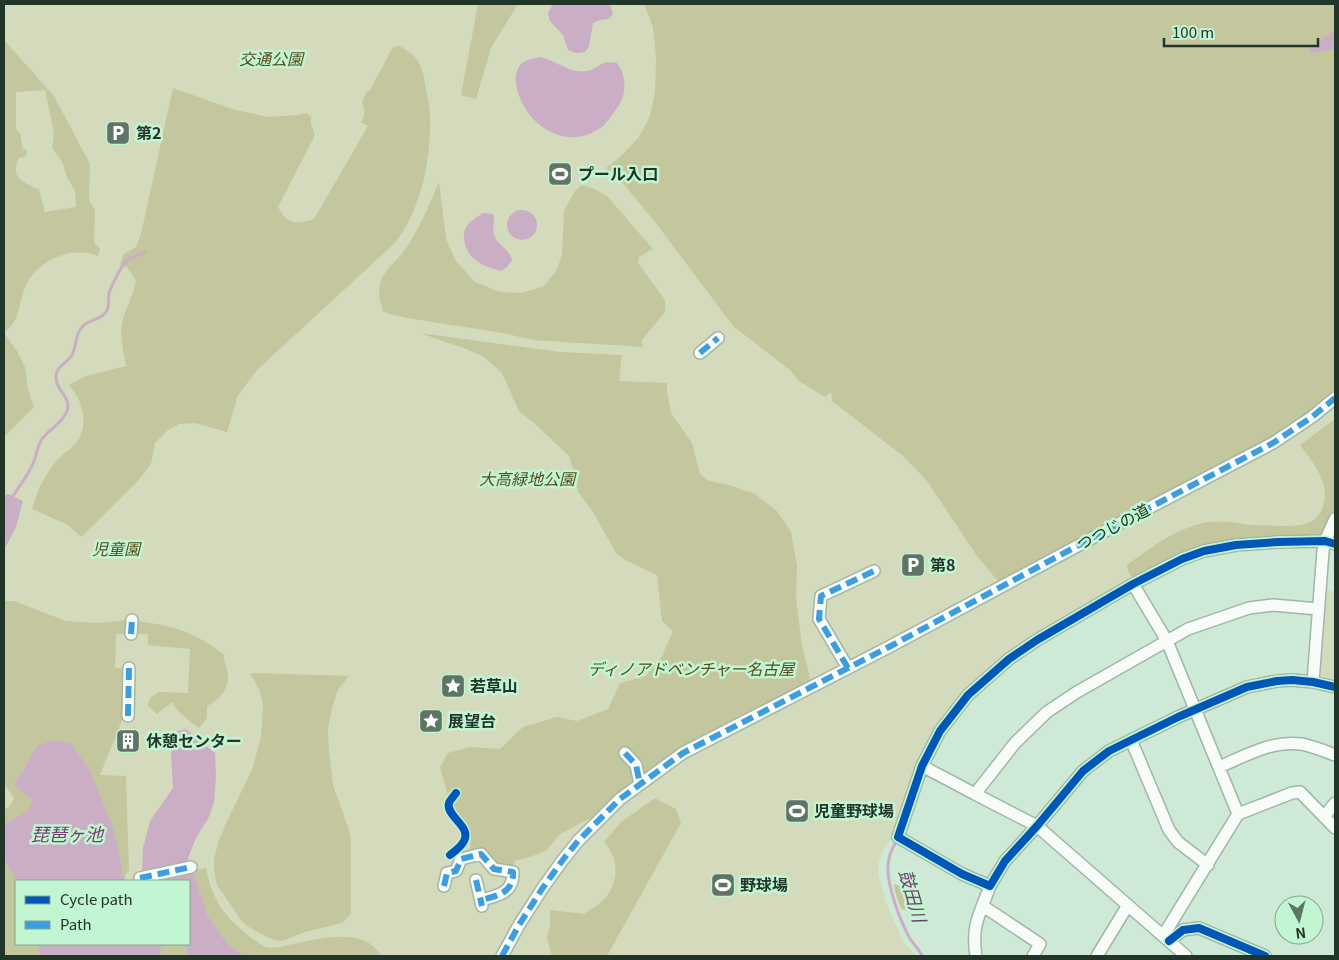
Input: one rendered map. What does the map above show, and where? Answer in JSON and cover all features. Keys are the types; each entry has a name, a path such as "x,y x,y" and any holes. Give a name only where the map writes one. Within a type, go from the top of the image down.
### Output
{"street":[{"path":"700,353 718,338"},
{"name":"つつじの道","path":"502,956 524,918 564,858 578,842 620,799 684,753 887,648 1124,520 1273,444 1312,417 1335,398"},
{"path":"1313,682 1318,608 1335,519"},
{"path":"990,886 962,874 898,836 922,766 940,731 968,695 1008,659 1036,640 1133,584 1182,559 1204,551 1236,546 1278,542 1330,542"},
{"path":"848,668 819,619 821,596 874,571"},
{"path":"1133,584 1167,641 1238,814"},
{"path":"976,794 1015,744 1047,712 1077,692 1188,629 1249,608 1273,605 1318,608"},
{"path":"131,634 132,620"},
{"path":"128,716 129,668"},
{"path":"976,956 973,942 974,928 990,886 1005,861 1083,771 1109,751 1237,690 1257,684 1292,680 1313,682 1335,688"},
{"path":"1131,740 1168,830 1178,842 1208,865"},
{"path":"1219,767 1259,750 1287,743 1303,744 1335,754"},
{"path":"625,753 636,765 640,784"},
{"path":"922,766 1037,826 1186,956"},
{"path":"1166,939 1238,814 1292,793 1300,792 1335,828"},
{"path":"1324,817 1335,803"},
{"path":"444,886 447,873 456,871 461,859 482,854 494,869 513,872 513,880 500,896 481,903 476,880"},
{"path":"140,878 191,867"},
{"path":"1097,956 1128,905"},
{"path":"983,906 1040,944 1033,956"},
{"path":"1166,939 1183,930 1200,928 1265,956"}],"green space":[{"name":"大高緑地公園","path":"4,4 1335,4 1335,511 1331,519 1204,547 997,663 920,758 896,832 885,847 879,860 878,874 887,905 903,941 916,956 4,956"},
{"path":"478,4 518,4 491,48 476,99 461,95"},
{"path":"644,4 1335,4 1335,398 1312,417 1002,586 977,556 927,481 903,456 832,401 831,392 825,397 799,381 790,370 733,326 658,226 623,183 606,168 620,157 639,137 650,116 655,92 656,58 653,27"},
{"path":"4,40 54,96 90,164 89,200 95,210 94,242 100,249 98,256 77,252 67,254 47,262 39,268 26,285 15,320 4,333","holes":["45,90 54,133 52,148 62,162 67,177 75,191 76,207 45,212 39,190 23,182 17,175 16,165 19,158 25,157 27,150 23,150 20,133 16,129 16,92"]},
{"path":"399,46 413,55 421,66 429,105 430,126 428,159 423,181 411,217 396,242 258,369 238,395 227,432 195,423 179,424 168,430 155,443 151,464 137,482 81,537 68,525 32,509 38,491 47,475 57,461 74,445 82,431 83,415 81,407 69,385 86,376 126,366 121,330 136,281 128,268 120,264 124,254 136,247 141,234 173,88 232,109 268,117 307,113 311,117 311,124 315,135 278,207 285,217 297,223 314,219 368,126 361,122 364,114 362,101 393,47"},
{"path":"439,182 446,239 456,261 475,282 500,292 522,293 544,286 556,271 562,256 564,211 575,191 582,185 607,196 653,249 639,257 638,263 665,300 665,312 641,341 643,347 533,340 503,333 407,318 383,311 379,294 382,278 389,267 404,251 414,235"},
{"path":"4,333 17,351 25,367 28,389 34,407 4,437"},
{"name":"ディノアドベンチャー名古屋","path":"420,333 560,352 622,355 619,381 667,383 671,413 692,443 700,474 709,481 729,485 755,494 777,511 791,532 797,566 796,598 802,646 812,686 734,726 598,814 560,834 547,850 514,861 513,872 494,869 483,852 470,850 471,838 453,814 440,767 448,753 470,747 500,749 523,727 557,717 577,721 608,709 620,683 646,676 662,656 673,631 662,621 657,575 625,560 616,553 593,512 578,492 569,456 519,411 502,373 484,357"},
{"path":"1335,419 1335,511 1323,535 1318,538 1235,542 1138,578 1132,577 1127,565 1163,540 1192,526 1215,522 1279,526 1309,523 1320,513 1325,498 1325,490 1319,474 1300,445"},
{"path":"1323,589 1335,592 1335,680 1322,676 1318,672"},
{"path":"4,601 14,601 66,621 98,623 128,620 128,634 116,634 115,668 125,668 124,715 100,775 126,776 129,871 125,875 120,876 29,759 25,769 18,777 32,800 28,811 6,823 4,829 4,810 10,806 14,798 4,784"},
{"path":"136,621 172,627 183,631 214,647 224,655 228,674 227,685 220,697 207,706 207,718 199,728 188,720 172,702 157,714 148,706 150,698 159,692 188,693 190,649 148,645 148,634 134,634"},
{"path":"250,673 349,676 338,690 328,729 333,785 351,841 351,914 342,923 305,932 282,941 263,935 247,926 241,920 217,885 214,870 214,859 219,840 252,770 261,737 263,706 260,691"},
{"path":"655,798 676,809 681,823 607,956 552,956 547,939 550,926 550,910 584,914 604,900 613,884 616,869 609,848 604,842 621,822"},
{"path":"4,859 16,880 15,945 37,945 41,956 4,956"},
{"path":"206,868 220,907 233,922 264,946 269,948 328,938 353,938 364,941 374,947 381,956 244,956 229,946 208,916 192,871"},
{"path":"894,884 916,891 910,911 901,909"},
{"path":"165,945 183,945 188,956 159,956 161,948"}],"water":[{"path":"553,4 608,4 613,14 608,19 593,23 589,47 585,52 576,53 568,50 563,35 550,21 548,13"},
{"path":"1335,30 1335,49 1311,53 1309,48"},
{"path":"541,57 575,71 592,70 603,63 617,63 623,74 623,97 603,126 589,134 575,137 561,136 536,122 520,98 516,76 522,63"},
{"path":"522,210 533,214 537,225 533,236 522,240 511,236 507,225 511,214"},
{"path":"483,213 493,214 495,237 499,244 509,253 512,260 501,271 474,259 465,244 464,231 466,226"},
{"path":"8,494 23,501 16,527 4,550 4,496"},
{"name":"琵琶ヶ池","path":"186,729 215,753 214,802 209,817 196,838 188,858 208,916 229,946 244,956 188,956 186,948 182,945 190,945 190,880 140,880 143,848 150,821 173,788 171,754 177,731"},
{"name":"琵琶ヶ池","path":"54,740 71,744 89,769 113,827 122,868 120,876 125,875 124,880 16,880 4,859 4,829 6,823 28,811 32,800 15,785 37,746"},
{"path":"37,945 165,945 161,948 159,956 41,956"}],"waterway":[{"path":"13,496 30,470 42,439 62,419 67,411 67,402 56,382 58,370 71,356 81,328 106,312 109,293 125,262 145,252"},
{"name":"鼓田川","path":"896,842 889,860 888,875 890,884 905,930 922,956"}],"marked path":[{"path":"700,353 718,338"},
{"path":"502,956 542,889 578,841 620,799 683,753 887,648 1273,443 1312,417 1335,398"},
{"path":"848,668 819,619 821,596 874,571"},
{"path":"131,634 132,620"},
{"path":"128,716 129,668"},
{"path":"625,753 636,765 640,784"},
{"path":"444,886 447,873 456,871 461,859 481,854 494,869 513,872 513,879 508,889 498,895 481,900"},
{"path":"140,878 191,867"},
{"path":"476,880 482,906"}],"cycle path":[{"path":"1335,544 1325,541 1278,542 1236,545 1204,551 1182,559 1133,584 1037,640 1009,659 968,695 940,731 922,766 898,837 962,874 990,886 1005,861 1083,771 1109,751 1178,717 1247,687 1292,680 1335,687"},
{"path":"450,855 458,849 465,836 462,826 449,808 450,802 456,793"},
{"path":"1169,941 1183,930 1199,928 1265,956"}],"place":[{"name":"第2","path":"118,133"},
{"name":"プール入口","path":"560,174"},
{"name":"第8","path":"913,565"},
{"name":"若草山","path":"453,686"},
{"name":"展望台","path":"431,721"},
{"name":"休憩センター","path":"128,741"},
{"name":"児童野球場","path":"797,811"},
{"name":"野球場","path":"723,885"}],"park label":[{"name":"交通公園","path":"271,59"},
{"name":"児童園","path":"116,549"}]}
